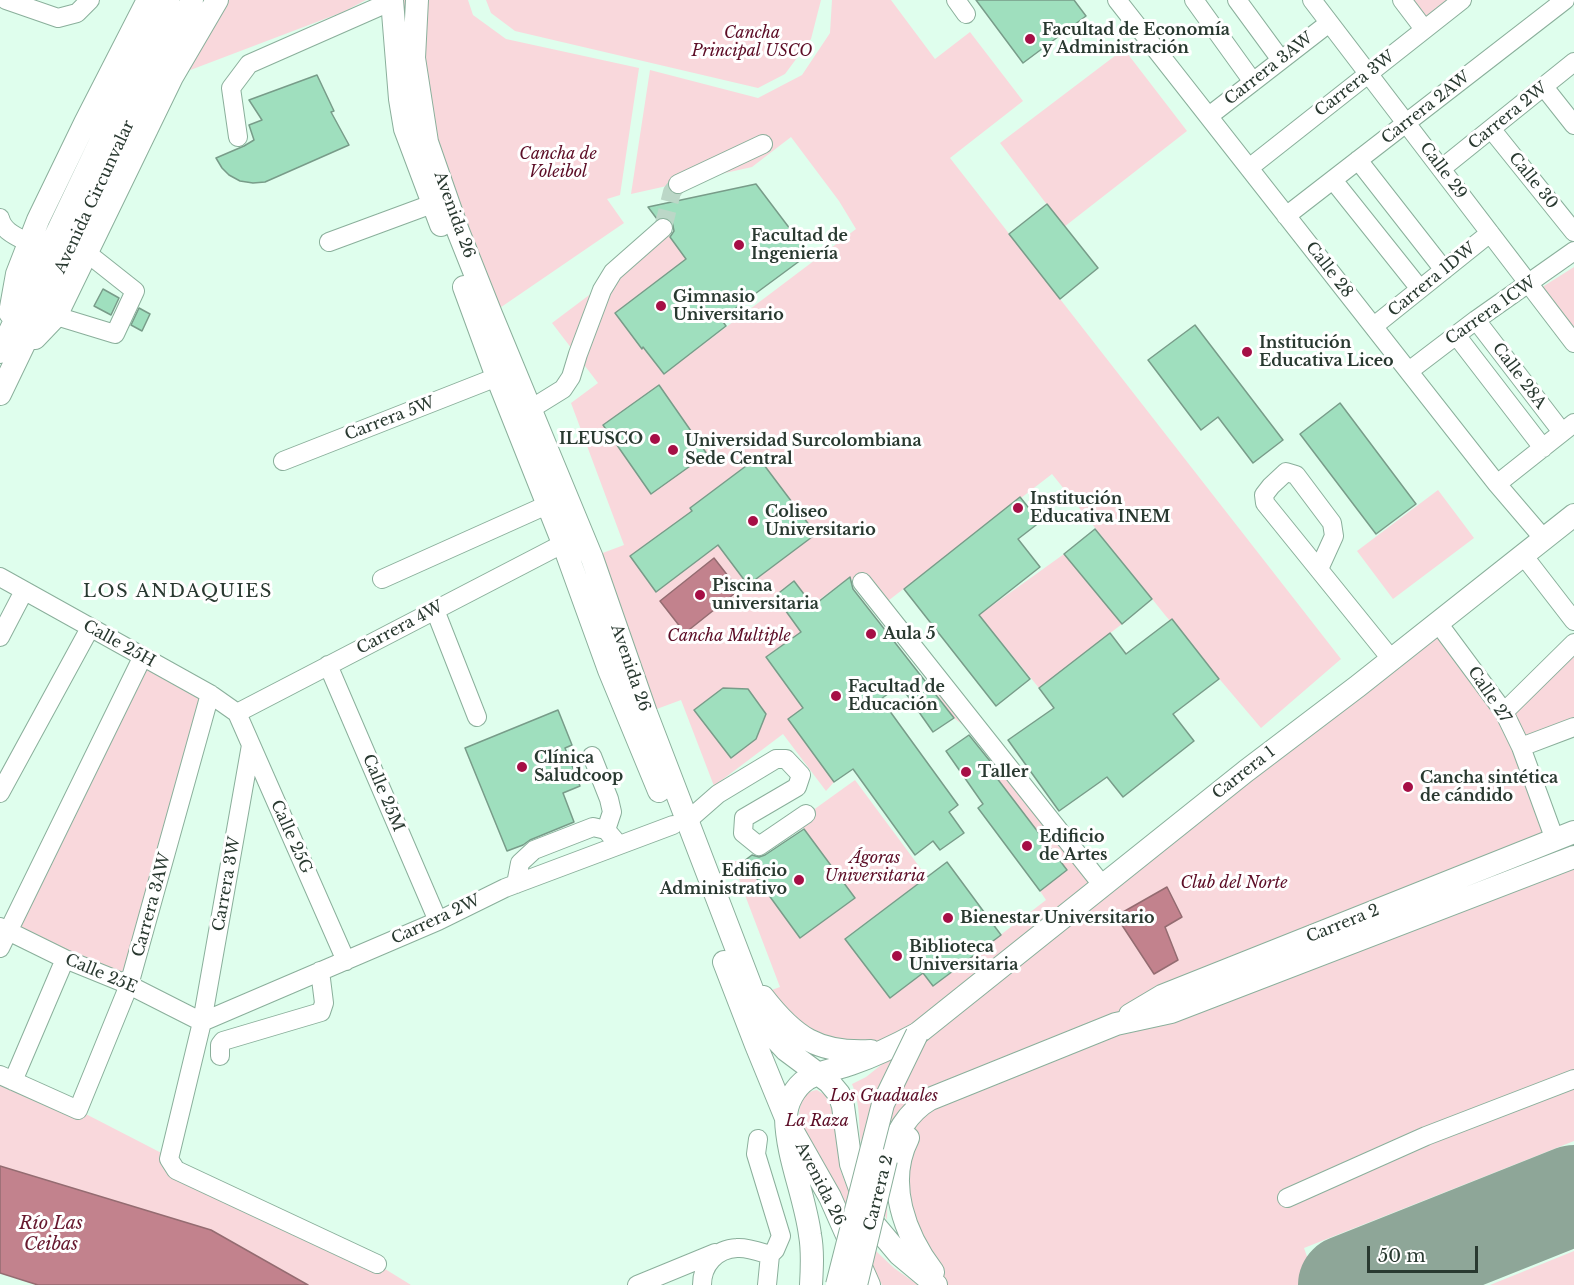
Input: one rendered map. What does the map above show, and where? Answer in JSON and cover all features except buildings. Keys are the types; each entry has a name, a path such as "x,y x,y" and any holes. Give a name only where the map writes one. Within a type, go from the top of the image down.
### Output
{"main road":[{"path":"9,349 16,274 85,123 148,0"},
{"name":"Avenida Circunvalar","path":"0,394 9,349 151,32 168,0"},
{"path":"9,349 56,316 172,77 217,0"},
{"name":"Avenida 26","path":"417,0 414,58 427,142 522,414 572,538 609,670 680,824 773,1036 786,1050 829,1082 839,1094 843,1106 851,1164 872,1222 899,1254 936,1285"},
{"name":"Avenida Circunvalar","path":"9,349 191,1"},
{"name":"Avenida 26","path":"392,1 403,119 496,377 522,414 547,505 572,538"},
{"name":"Carrera 1","path":"786,1117 788,1106 799,1085 818,1074 888,1050 917,1034 1253,765 1392,660 1574,515"},
{"name":"Avenida 26","path":"680,824 756,1045 786,1117 830,1197 869,1285"},
{"name":"Carrera 2","path":"856,1285 885,1160 907,1117 918,1106 930,1099 1116,1024 1162,996 1565,836"},
{"name":"Carrera 2","path":"1116,1024 1171,1012 1574,857"},
{"path":"746,975 785,1023 803,1038 841,1051 888,1050"},
{"name":"Carrera 2","path":"837,1285 883,1104 917,1034"},
{"path":"943,1285 909,1234 902,1215 898,1184 900,1152 912,1129 955,1089"},
{"path":"786,1117 790,1148 810,1233 811,1285"}],"street":[{"path":"6,0 58,18 77,13 90,0"},
{"path":"1194,0 1253,82"},
{"path":"1237,0 1281,60"},
{"name":"Calle 29","path":"1312,0 1574,343"},
{"path":"1402,0 1424,29"},
{"name":"Carrera 3W","path":"1249,168 1462,0"},
{"name":"Carrera 2AW","path":"1286,216 1564,0"},
{"path":"238,137 231,88 249,64 392,1"},
{"name":"Calle 28","path":"1127,4 1286,216 1497,484 1544,539"},
{"name":"Carrera 3AW","path":"1209,116 1329,23"},
{"name":"Carrera 2W","path":"1441,169 1574,62"},
{"path":"1544,87 1574,125"},
{"name":"Calle 30","path":"1492,130 1574,232"},
{"path":"678,184 763,144"},
{"path":"1358,160 1444,270"},
{"path":"1333,180 1420,289"},
{"path":"329,242 432,204"},
{"path":"0,218 2,225 8,231 29,243"},
{"path":"522,414 563,389 571,377 602,290 613,272 663,228"},
{"name":"Carrera 1DW","path":"1374,326 1490,233"},
{"path":"56,316 115,334 135,291 87,253"},
{"name":"Carrera 1CW","path":"1409,371 1476,320 1573,254"},
{"name":"Calle 28A","path":"1476,320 1568,428"},
{"path":"1456,335 1543,448"},
{"name":"Carrera 5W","path":"283,461 496,377"},
{"path":"1497,484 1568,428"},
{"path":"1319,569 1334,536 1332,523 1296,475 1286,472 1264,495 1265,503 1392,660"},
{"path":"382,579 547,505"},
{"name":"Carrera 4W","path":"237,712 572,538"},
{"path":"1523,555 1574,621"},
{"name":"Calle 25H","path":"0,577 210,694 237,712"},
{"path":"862,582 1102,886"},
{"path":"0,637 24,591"},
{"path":"435,610 477,717"},
{"name":"Calle 27","path":"1438,623 1504,712 1565,836"},
{"path":"0,793 90,628"},
{"path":"1504,712 1574,643"},
{"path":"0,948 4,930 142,658"},
{"name":"Calle 25M","path":"328,665 438,921"},
{"name":"Carrera 3AW","path":"7,1078 78,1110 129,986 210,694"},
{"name":"Calle 25G","path":"237,712 346,961"},
{"path":"1521,747 1574,727"},
{"name":"Carrera 3W","path":"252,745 202,1022 169,1159 176,1170 377,1264"},
{"path":"592,756 612,812 606,830"},
{"path":"680,824 718,794 776,759 786,759 801,775 796,787 744,818 743,834 759,846 806,814"},
{"name":"Carrera 2W","path":"202,1022 438,921 516,884 680,824"},
{"path":"516,884 520,863 534,850 593,827 606,830 619,845"},
{"name":"Calle 25E","path":"4,930 129,986 202,1022"},
{"path":"7,1078 65,959"},
{"path":"220,1056 220,1045 223,1041 321,1011 324,1003 320,971"},
{"path":"1287,1198 1426,1136 1574,1079"},
{"path":"758,1139 756,1154 781,1236 775,1250 770,1255 767,1285"},
{"path":"637,1285 738,1247 770,1255"},
{"path":"702,1285 702,1272 717,1253"}],"green space":[{"path":"217,0 366,0 343,12 172,77"},
{"name":"Cancha de Voleibol","path":"393,0 468,0 473,15 506,39 639,68 620,195 607,199 624,223 491,314"},
{"name":"Cancha Principal USCO","path":"486,0 821,0 811,39 785,74 758,88 515,31 491,13"},
{"path":"832,0 891,0 935,59 970,32 1023,101 950,158 1341,659 1261,728 1165,615 1052,474 884,604 1094,889 1437,625 1504,715 1574,644 1574,725 1518,746 1558,838 1346,923 1574,857 1574,1141 1304,1248 1317,1285 946,1285 923,1258 888,1149 887,1220 865,1164 857,1099 852,1084 866,1077 915,1038 860,1050 831,1046 755,996 780,987 732,861 744,861 800,938 854,898 798,821 855,780 927,877 845,938 890,998 923,973 934,986 1046,900 1040,891 1066,870 996,777 998,767 972,732 954,718 850,577 812,605 794,581 775,596 833,675 789,641 766,658 803,708 788,719 834,782 826,791 783,734 714,786 681,700 646,713 592,557 624,545 571,403 598,383 552,323 669,235 726,314 649,355 664,374 856,229 839,201 791,137 752,167 631,194 650,70 758,98 802,75 830,33"},
{"path":"1408,0 1453,0 1425,23"},
{"path":"1124,49 1187,131 1064,227 1000,143"},
{"path":"1574,267 1574,341 1536,291"},
{"path":"1438,490 1474,538 1393,599 1357,551"},
{"path":"1064,554 1122,624 1039,688 979,615"},
{"path":"142,658 207,696 125,988 9,931"},
{"path":"0,1075 78,1110 377,1264 411,1285 308,1285 211,1230 0,1166"},
{"name":"La Raza","path":"817,1090 825,1095 832,1109 840,1169 865,1233 877,1252 894,1268 918,1285 882,1285 875,1272 799,1119 802,1100 812,1091"},
{"path":"1574,1251 1574,1285 1490,1285"}],"water":[{"name":"Piscina universitaria","path":"714,558 739,590 685,633 660,601"},
{"path":"1167,887 1182,917 1165,927 1178,960 1154,974 1116,916"},
{"name":"Río Las Ceibas","path":"0,1166 211,1230 308,1285 38,1285 0,1273"}],"runway":[{"path":"1348,1285 1574,1195"}],"tunnel":[{"path":"663,228 672,192 678,184"}],"place":[{"name":"Facultad de Economía y Administración","path":"1030,39"},
{"name":"Facultad de Ingeniería","path":"739,245"},
{"name":"Gimnasio Universitario","path":"661,306"},
{"name":"Institución Educativa Liceo","path":"1247,352"},
{"name":"ILEUSCO","path":"655,439"},
{"name":"Universidad Surcolombiana Sede Central","path":"673,450"},
{"name":"Institución Educativa INEM","path":"1018,508"},
{"name":"Coliseo Universitario","path":"753,521"},
{"name":"Piscina universitaria","path":"700,595"},
{"name":"Aula 5","path":"871,634"},
{"name":"Facultad de Educación","path":"836,696"},
{"name":"Clínica Saludcoop","path":"522,767"},
{"name":"Taller","path":"966,772"},
{"name":"Cancha sintética de cándido","path":"1408,787"},
{"name":"Edificio de Artes","path":"1027,846"},
{"name":"Edificio Administrativo","path":"799,880"},
{"name":"Bienestar Universitario","path":"948,918"},
{"name":"Biblioteca Universitaria","path":"897,956"}],"district":[{"name":"LOS ANDAQUIES","path":"178,592"}],"park label":[{"name":"Cancha Multiple","path":"729,636"},
{"name":"Ágoras Universitaria","path":"875,867"},
{"name":"Club del Norte","path":"1234,883"},
{"name":"Los Guaduales","path":"884,1096"}]}
